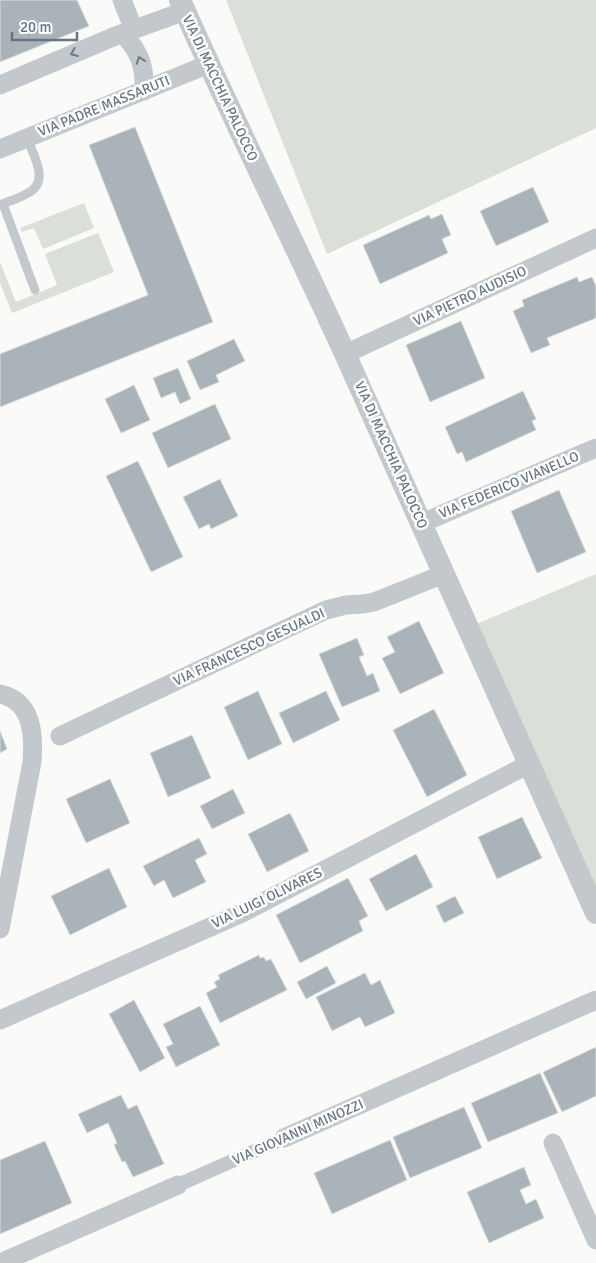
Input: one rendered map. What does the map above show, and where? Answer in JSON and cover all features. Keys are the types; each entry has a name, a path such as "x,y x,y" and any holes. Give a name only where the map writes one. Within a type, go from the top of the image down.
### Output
{"street":[{"path":"122,0 130,41 140,56 144,71 144,91"},
{"path":"0,85 129,32 182,6"},
{"name":"VIA DI MACCHIA PALOCCO","path":"182,6 345,354 596,913"},
{"name":"VIA PADRE MASSARUTI","path":"0,149 208,64"},
{"name":"VIA PIETRO AUDISIO","path":"345,354 596,238"},
{"name":"VIA FEDERICO VIANELLO","path":"422,523 596,448"},
{"name":"VIA FRANCESCO GESUALDI","path":"60,736 326,610 346,605 374,602 444,574"},
{"path":"0,694 14,699 20,704 29,719 33,738 32,762 0,930"},
{"name":"VIA LUIGI OLIVARES","path":"0,1020 242,913 529,764"},
{"name":"VIA GIOVANNI MINOZZI","path":"0,1263 596,1000"},
{"path":"552,1143 596,1240"}],"lane":[{"path":"27,138 38,167 40,176 38,184 27,194 2,204 35,290"}],"shaded area":[{"path":"226,0 596,0 596,128 327,254"},
{"path":"84,203 94,228 43,249 34,228 22,232 20,228"},
{"path":"98,233 114,272 12,313 0,283 0,262 16,302 57,285 45,254"},
{"path":"596,574 596,913 469,627"}],"building":[{"path":"0,0 77,0 89,26 0,62"},
{"path":"135,127 213,322 0,407 0,354 148,295 89,145"},
{"path":"533,187 549,222 496,246 480,211"},
{"path":"442,214 451,235 442,239 448,253 380,284 363,245 429,215 431,219"},
{"path":"577,277 579,282 592,277 596,286 596,318 547,338 550,345 531,353 513,311 524,306 522,300"},
{"path":"461,321 485,378 430,402 406,345"},
{"path":"234,339 245,361 216,375 219,382 200,390 187,361"},
{"path":"178,368 191,399 180,404 175,392 161,398 153,378"},
{"path":"134,385 150,420 121,433 105,399"},
{"path":"523,391 536,419 532,421 536,430 466,462 462,452 457,454 445,427"},
{"path":"215,404 231,439 168,468 152,433"},
{"path":"138,461 183,557 151,572 106,476"},
{"path":"220,479 238,516 211,529 209,524 199,529 183,497"},
{"path":"559,490 586,552 537,573 511,511"},
{"path":"419,621 444,673 400,694 382,658 395,652 387,637"},
{"path":"357,638 364,655 359,657 367,676 373,673 380,691 342,707 319,654"},
{"path":"258,691 282,744 248,760 224,707"},
{"path":"326,691 340,720 293,743 279,713"},
{"path":"434,709 467,775 427,797 393,730"},
{"path":"0,731 7,749 0,753"},
{"path":"192,735 211,778 168,797 150,753"},
{"path":"110,779 130,823 86,843 66,799"},
{"path":"233,789 245,813 212,829 200,806"},
{"path":"290,813 309,851 267,872 248,834"},
{"path":"522,817 542,858 497,879 478,837"},
{"path":"199,838 207,854 195,860 206,882 173,898 164,880 154,886 143,866"},
{"path":"416,854 433,887 386,911 369,879"},
{"path":"109,868 127,907 70,935 51,896"},
{"path":"348,878 368,916 359,921 363,931 300,963 276,915"},
{"path":"455,896 464,913 444,923 436,906"},
{"path":"259,955 260,958 264,957 266,961 271,959 287,990 220,1023 206,993 217,987 214,982 220,979 218,975"},
{"path":"327,966 336,983 306,999 297,982"},
{"path":"365,973 371,985 380,980 395,1013 365,1027 360,1017 332,1031 316,997"},
{"path":"134,1000 165,1058 140,1072 109,1014"},
{"path":"200,1006 220,1045 176,1067 166,1047 173,1044 163,1024"},
{"path":"596,1047 596,1096 562,1112 543,1072"},
{"path":"540,1073 558,1113 488,1142 471,1103"},
{"path":"121,1095 128,1109 137,1105 164,1164 133,1177 125,1161 122,1162 114,1145 117,1143 108,1123 87,1133 78,1114"},
{"path":"464,1107 482,1148 410,1178 393,1137"},
{"path":"390,1140 407,1180 332,1214 314,1173"},
{"path":"45,1141 72,1203 0,1234 0,1160"},
{"path":"524,1167 531,1185 520,1190 526,1204 536,1199 544,1218 489,1243 467,1192"}]}
